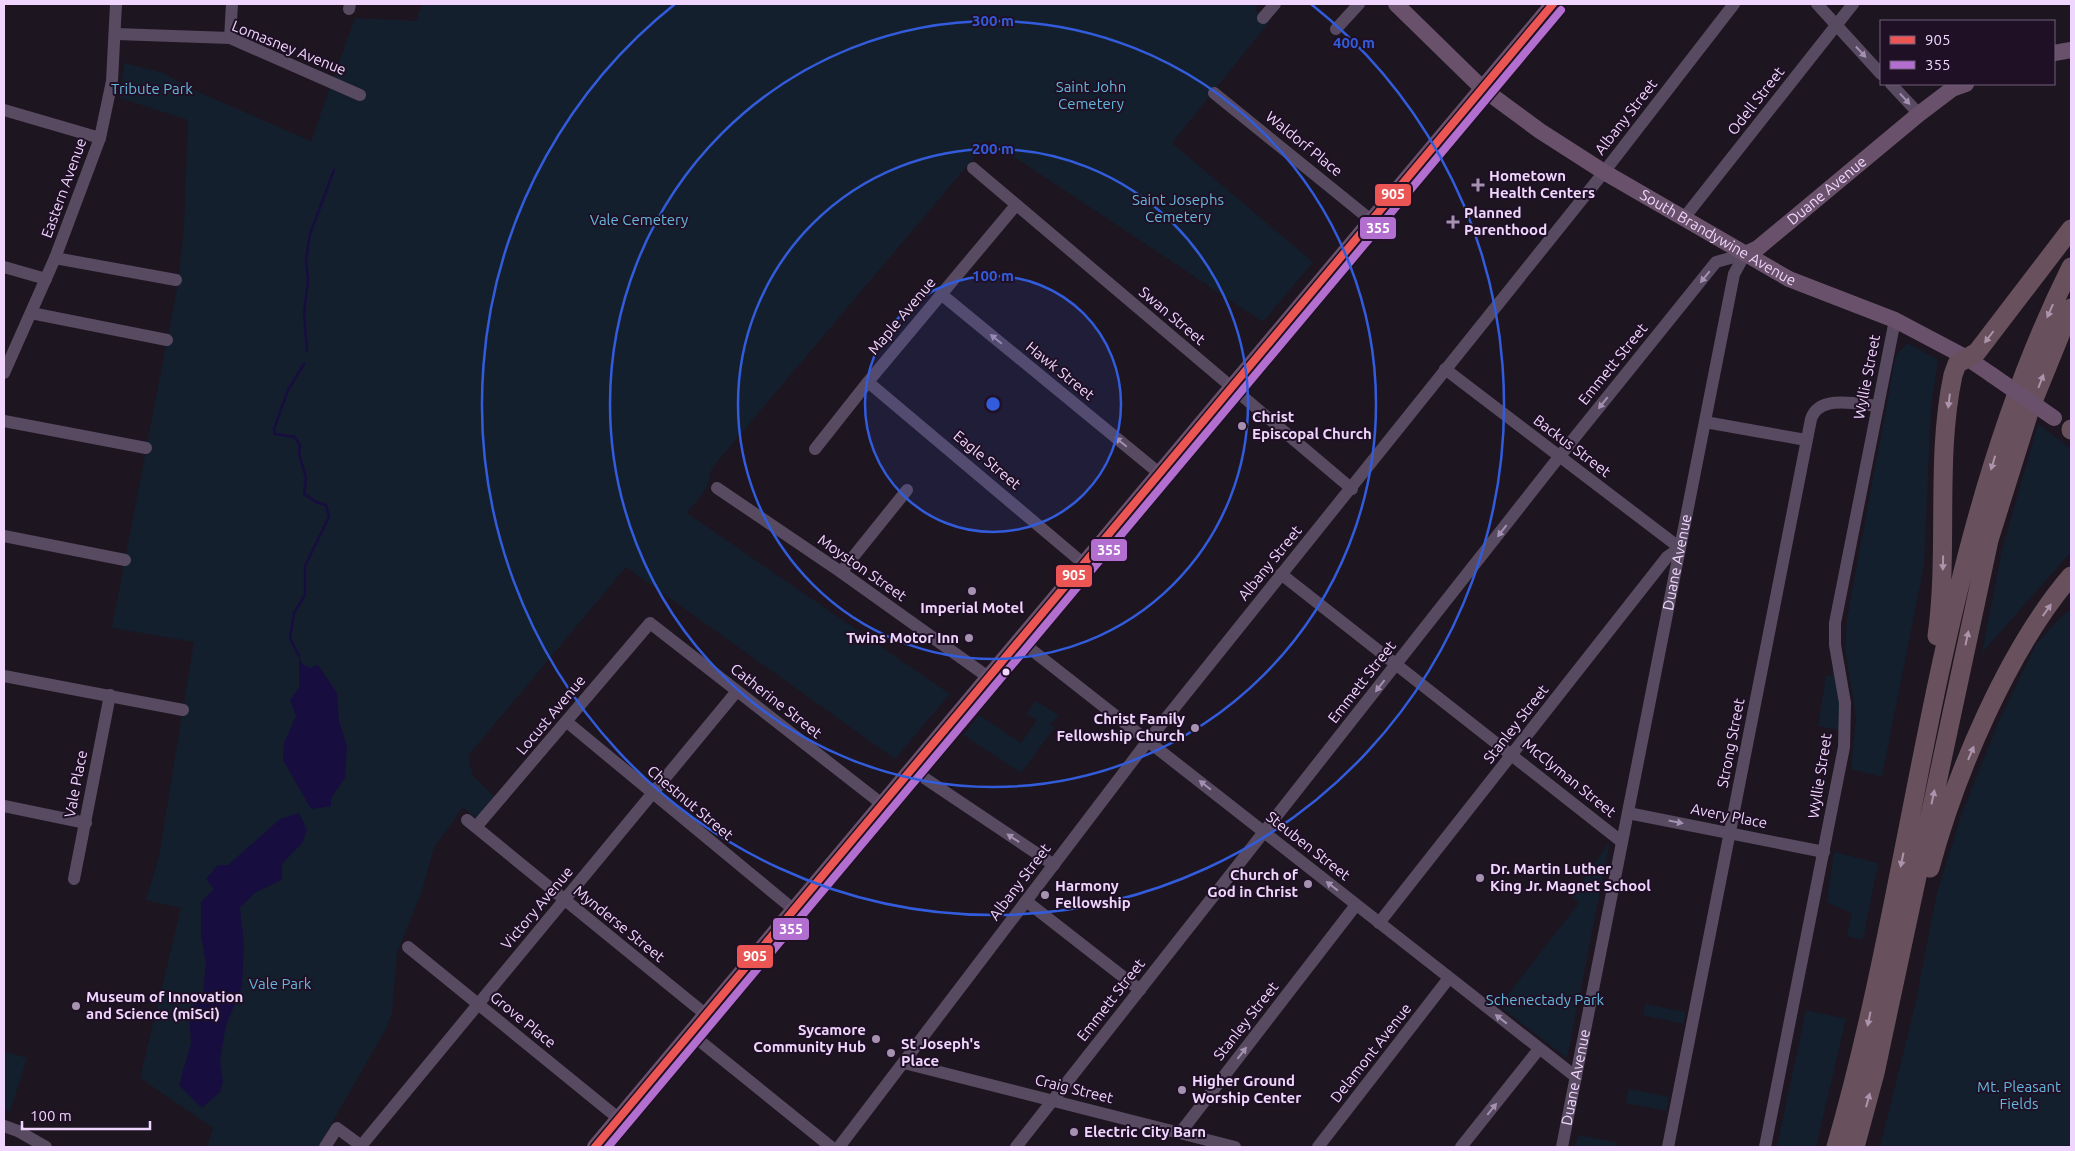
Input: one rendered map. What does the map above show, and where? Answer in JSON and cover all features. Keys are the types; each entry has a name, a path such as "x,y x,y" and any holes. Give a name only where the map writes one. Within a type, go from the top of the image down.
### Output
{"highway":[{"path":"1908,831 1942,598 1944,466 1950,393 1957,364 1977,352 2071,229"},
{"path":"1836,1147 1858,1069 1972,536 2016,395 2048,314 2071,267"},
{"path":"1855,1147 1875,1073 1969,625 1989,540 2030,409 2071,308"},
{"path":"1895,982 1954,792 1989,709 2023,644 2069,580"}],"main road":[{"name":"South Brandywine Avenue","path":"1396,4 1483,89 1540,131 1604,172 1807,288 1895,320 1966,358 2071,429"},
{"path":"595,1147 1230,387 1372,221 1553,4"},
{"path":"2055,53 2071,50"},
{"name":"Duane Avenue","path":"1745,254 1758,248 1919,114 1952,89 1963,85"}],"street":[{"name":"Eastern Avenue","path":"4,373 55,258 100,138 112,82 116,34 116,4"},
{"path":"230,38 232,4"},
{"path":"1263,18 1275,4"},
{"path":"1336,29 1358,4"},
{"name":"Albany Street","path":"839,1147 1147,742 1281,574 1352,489 1445,369 1604,172 1734,4"},
{"path":"1817,4 1880,73"},
{"name":"Odell Street","path":"1684,218 1853,4"},
{"name":"Lomasney Avenue","path":"116,34 230,38 360,95"},
{"path":"1892,85 1919,114"},
{"name":"Waldorf Place","path":"1214,93 1372,221"},
{"path":"4,110 100,138"},
{"name":"Swan Street","path":"973,168 1352,489"},
{"name":"Maple Avenue","path":"815,449 868,382 1016,205"},
{"name":"Duane Avenue","path":"1562,1147 1734,274 1745,254"},
{"name":"Emmett Street","path":"1016,1147 1716,262 1745,254"},
{"path":"55,258 176,280"},
{"path":"4,267 46,279"},
{"name":"Hawk Street","path":"941,294 1159,473"},
{"path":"31,313 167,340"},
{"name":"Wyllie Street","path":"1765,1147 1844,746 1845,703 1836,645 1835,623 1895,320"},
{"name":"Backus Street","path":"1445,369 1680,548"},
{"name":"Eagle Street","path":"868,382 1084,564"},
{"name":"Strong Street","path":"1668,1147 1813,412 1819,406 1842,403 1878,406"},
{"path":"4,421 146,448"},
{"path":"1705,422 1806,440"},
{"name":"Moyston Street","path":"717,488 841,572 988,677"},
{"path":"841,572 907,490"},
{"path":"4,536 125,560"},
{"name":"Stanley Street","path":"1379,923 1667,557 1680,548"},
{"name":"McClyman Street","path":"1281,574 1513,754 1622,842"},
{"name":"Catherine Street","path":"650,623 882,804"},
{"name":"Locust Avenue","path":"472,823 566,722 650,623"},
{"name":"Steuben Street","path":"1019,640 1576,1077"},
{"path":"4,676 184,710"},
{"name":"Victory Avenue","path":"362,1147 737,691"},
{"name":"Vale Place","path":"74,879 110,695"},
{"name":"Chestnut Street","path":"566,722 793,909"},
{"path":"911,769 1054,865"},
{"path":"4,806 86,823"},
{"name":"Avery Place","path":"1628,812 1824,852"},
{"name":"Mynderse Street","path":"472,823 705,1014"},
{"path":"1026,901 1140,990"},
{"name":"Stanley Street","path":"1180,1133 1356,904"},
{"name":"Grove Place","path":"408,947 618,1118"},
{"name":"Delamont Avenue","path":"1318,1147 1449,978"},
{"path":"690,1032 830,1147"},
{"path":"1461,1147 1539,1049"},
{"name":"Craig Street","path":"904,1063 1180,1133 1195,1143 1235,1147"},
{"path":"4,1126 46,1147"},
{"path":"326,1147 337,1128 362,1147"}],"green space":[{"path":"422,4 1259,4 1255,9 1269,22 1172,143 1313,262 1263,322 989,140 712,468 707,488 687,513 950,694 895,759 626,567 468,756 473,776 496,798 478,820 463,807 434,848 422,891 397,953 392,1013 386,1029 318,1147 207,1147 213,1128 140,1078 181,908 146,900 159,856 194,642 112,628 178,283 184,230 188,120 120,98 124,63 164,73 189,88 311,141 355,18 416,21"},
{"path":"1908,343 1938,360 1931,406 1924,566 1882,777 1851,769 1856,717 1845,649 1847,619 1896,355"},
{"path":"2038,424 2071,449 2071,552 1982,653 2002,550"},
{"name":"Mt. Pleasant Fields","path":"2071,609 2071,1147 1880,1147 1915,1006 1937,893 1961,816 1998,723 2036,644"},
{"path":"1833,657 1839,686 1839,730 1818,726 1826,676 1832,676"},
{"path":"1036,701 1059,715 1050,724 1055,727 1021,773 963,735 979,715 1021,743 1037,720 1026,714"},
{"name":"Schenectady Park","path":"1610,841 1567,1058 1499,1006 1579,903 1572,897"},
{"path":"1834,852 1878,863 1863,940 1847,936 1852,914 1827,902"},
{"path":"1645,1004 1686,1012 1683,1024 1643,1015"},
{"path":"1806,1010 1846,1019 1816,1147 1777,1147"},
{"path":"4,1051 27,1058 10,1112 4,1110"},
{"path":"1629,1089 1669,1097 1667,1111 1626,1103"},
{"path":"1578,1135 1618,1143 1617,1147 1575,1147"}],"shaded area":[{"path":"299,656 302,664 310,668 318,665 337,693 339,721 347,746 345,778 331,798 331,806 311,809 283,760 284,743 296,716 290,700 299,688"},
{"path":"299,813 307,830 302,843 282,864 282,880 256,892 240,908 244,943 242,987 226,1025 220,1061 223,1082 220,1092 202,1108 179,1085 191,1044 189,1012 203,993 206,963 201,936 201,902 214,889 206,879 218,865 228,865 280,819"}],"waterway":[{"path":"307,351 304,314 308,280 306,261 310,234 334,170"},
{"path":"299,656 290,638 294,613 305,595 305,566 329,517 326,505 316,502 304,494 306,478 299,453 300,445 294,437 275,434 274,429 288,390 304,364"}],"transit line":[{"name":"905","path":"595,1147 1553,4"},
{"name":"355","path":"608,1147 1561,10"}],"place":[{"name":"Hometown Health Centers","path":"1478,185"},
{"name":"Planned Parenthood","path":"1453,222"},
{"name":"Christ Episcopal Church","path":"1242,426"},
{"name":"Imperial Motel","path":"972,591"},
{"name":"Twins Motor Inn","path":"969,638"},
{"name":"Christ Family Fellowship Church","path":"1195,728"},
{"name":"Dr. Martin Luther King Jr. Magnet School","path":"1480,878"},
{"name":"Church of God in Christ","path":"1308,884"},
{"name":"Harmony Fellowship","path":"1045,895"},
{"name":"Museum of Innovation and Science (miSci)","path":"76,1006"},
{"name":"Sycamore Community Hub","path":"876,1039"},
{"name":"St Joseph's Place","path":"891,1053"},
{"name":"Higher Ground Worship Center","path":"1182,1090"},
{"name":"Electric City Barn","path":"1074,1132"}],"park label":[{"name":"Tribute Park","path":"152,89"},
{"name":"Saint John Cemetery","path":"1091,96"},
{"name":"Saint Josephs Cemetery","path":"1178,208"},
{"name":"Vale Cemetery","path":"639,220"},
{"name":"Vale Park","path":"280,984"}]}
